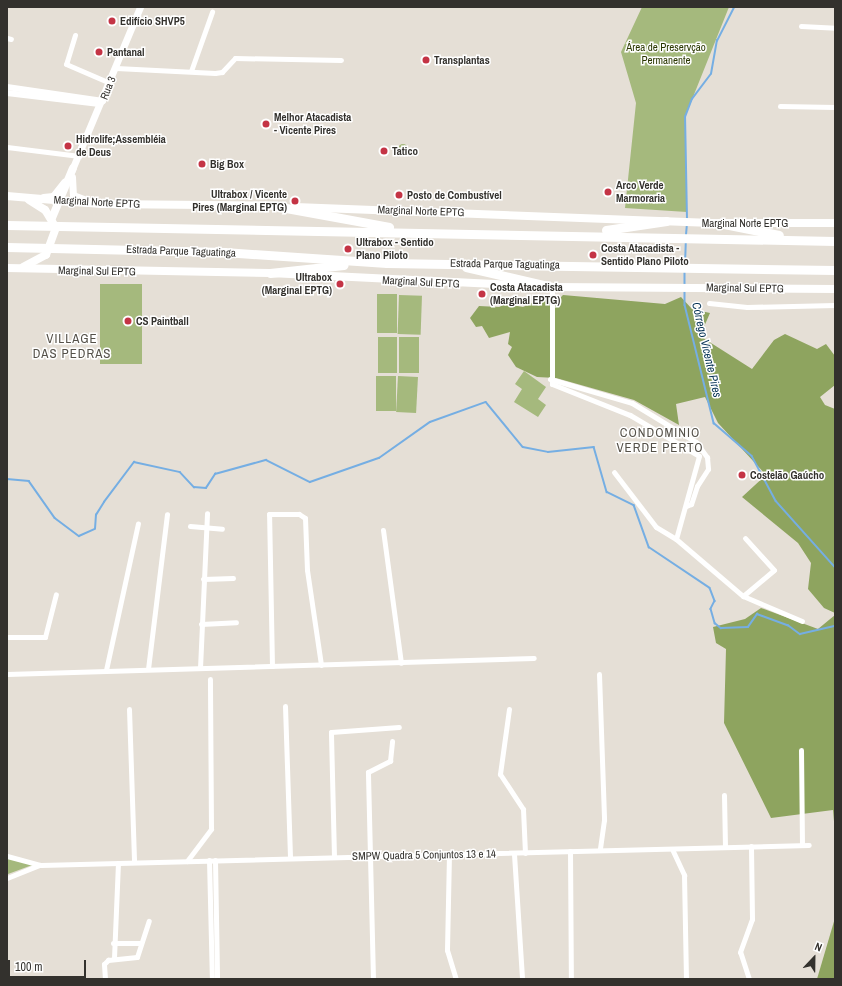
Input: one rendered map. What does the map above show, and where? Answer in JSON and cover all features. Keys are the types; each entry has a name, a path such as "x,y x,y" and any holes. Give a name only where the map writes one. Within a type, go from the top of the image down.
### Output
{"highway":[{"path":"275,206 339,215 404,230"},
{"path":"565,234 666,221"},
{"path":"719,223 806,240"},
{"name":"Estrada Parque Taguatinga","path":"7,225 404,230 835,241"},
{"name":"Estrada Parque Taguatinga","path":"7,247 224,252 387,263 445,262 835,270"},
{"path":"445,262 552,287"},
{"path":"270,273 387,263"}],"main road":[{"name":"Rua 3","path":"73,168 110,83 140,7"},
{"path":"35,198 57,193 73,168"},
{"path":"11,268 29,266 46,255 55,238 52,218 58,200 73,168"},
{"path":"73,168 70,185 73,195 101,204"},
{"name":"Marginal Norte EPTG","path":"7,196 101,204 275,206 700,223 835,223"},
{"path":"21,197 36,203 52,218"},
{"name":"Marginal Sul EPTG","path":"11,268 270,273 552,287 678,286 835,289"}],"street":[{"path":"191,71 212,12"},
{"path":"801,26 835,28"},
{"path":"75,35 66,64 110,83"},
{"path":"116,68 222,72 235,58 341,60"},
{"path":"7,87 102,101"},
{"path":"7,93 99,104 102,101"},
{"path":"780,106 835,107"},
{"path":"7,147 79,156"},
{"path":"552,287 550,379 555,386 630,415 697,453 700,462 691,480 686,506 676,539"},
{"path":"709,303 747,307 835,305"},
{"path":"550,379 632,403 696,442 707,457 708,469 696,486 692,504 686,506"},
{"path":"614,472 656,527 676,539 743,596 802,621"},
{"path":"148,669 167,514"},
{"path":"200,668 207,514"},
{"path":"272,666 269,514 299,514 305,518 307,570 321,665"},
{"path":"106,670 138,523"},
{"path":"190,526 222,529"},
{"path":"383,530 401,662"},
{"path":"743,596 774,570 745,538"},
{"path":"203,580 233,578"},
{"path":"7,637 45,637 56,594"},
{"path":"201,624 236,622"},
{"path":"7,674 534,658"},
{"path":"599,674 604,820 600,850"},
{"path":"188,861 211,829 210,679"},
{"path":"285,706 290,858"},
{"path":"129,709 134,862"},
{"path":"509,709 500,774 523,809 525,853"},
{"path":"334,857 331,732 399,727"},
{"path":"373,979 368,772 390,761 392,741"},
{"path":"801,750 802,845"},
{"path":"724,795 725,847"},
{"name":"SMPW Quadra 5 Conjuntos 13 e 14","path":"7,856 39,865 118,864 134,862 449,854 514,854 600,850 809,845"},
{"path":"749,979 740,952 752,919 750,846"},
{"path":"672,849 684,875 686,979"},
{"path":"570,851 572,979"},
{"path":"449,854 447,950 456,979"},
{"path":"514,854 522,979"},
{"path":"212,860 217,979"},
{"path":"114,958 118,864"},
{"name":"SMPW Quadra 5 Conjuntos 13 e 14","path":"7,878 39,865"},
{"path":"212,979 213,900"},
{"path":"105,979 104,964 114,958 136,957 149,921"},
{"path":"114,943 140,943"}],"green space":[{"name":"Área de Preservção Permanente","path":"642,7 729,7 685,117 687,212 625,208 636,103 621,52"},
{"path":"401,144 405,144 407,145 407,153 401,154 398,151 398,147"},
{"name":"CS Paintball","path":"100,284 142,284 142,364 100,364"},
{"path":"377,294 397,294 397,333 377,333"},
{"path":"399,295 422,296 421,335 398,334"},
{"path":"563,295 665,304 681,297 692,309 710,313 700,336 752,369 774,340 785,334 817,349 826,344 835,356 835,385 820,397 825,405 835,409 835,613 824,608 808,589 811,563 798,543 742,497 766,475 718,423 705,397 676,404 679,425 634,400 556,378 537,377 516,367 508,355 512,347 508,344 510,332 489,338 482,326 476,327 470,318 479,306 499,307 506,304 523,307 547,296 554,304"},
{"path":"378,337 397,337 397,373 378,373"},
{"path":"399,337 419,337 419,373 399,373"},
{"path":"524,371 546,387 538,399 546,405 538,417 514,402 522,389 515,384"},
{"path":"376,376 396,376 396,411 376,411"},
{"path":"398,376 418,377 416,413 396,412"},
{"path":"761,608 818,629 835,615 835,833 833,810 771,818 724,723 726,649 716,643 713,627 745,619"},
{"path":"8,856 35,864 8,874"},
{"path":"835,918 835,979 817,979"}],"waterway":[{"name":"Córrego Vicente Pires","path":"687,219 685,117 692,99 711,74 717,41 734,7"},
{"name":"Córrego Vicente Pires","path":"686,235 687,224"},
{"name":"Córrego Vicente Pires","path":"685,265 686,242"},
{"name":"Córrego Vicente Pires","path":"685,270 685,285"},
{"name":"Córrego Vicente Pires","path":"685,290 685,305 714,423 752,456 776,501 835,567"},
{"path":"7,479 29,481 55,518 79,536 95,529 96,515 134,462 180,472 194,487 206,488 215,474 266,460 310,482 379,458 430,422 486,402 523,447 548,452 594,447 607,492 634,505 649,547 710,588 715,601 711,609 715,623 721,628 748,627 757,614 788,625 800,634 835,626"}],"place":[{"name":"Edifício SHVP5","path":"112,21"},
{"name":"Pantanal","path":"99,52"},
{"name":"Transplantas","path":"426,60"},
{"name":"Melhor Atacadista - Vicente Pires","path":"266,124"},
{"name":"Hidrolife;Assembléia de Deus","path":"68,146"},
{"name":"Tatico","path":"384,151"},
{"name":"Big Box","path":"202,164"},
{"name":"Arco Verde Marmoraria","path":"608,192"},
{"name":"Posto de Combustível","path":"399,195"},
{"name":"Ultrabox / Vicente Pires (Marginal EPTG)","path":"295,201"},
{"name":"Ultrabox - Sentido Plano Piloto","path":"348,249"},
{"name":"Costa Atacadista - Sentido Plano Piloto","path":"593,255"},
{"name":"Ultrabox (Marginal EPTG)","path":"340,284"},
{"name":"Costa Atacadista (Marginal EPTG)","path":"482,294"},
{"name":"CS Paintball","path":"128,321"},
{"name":"Costelão Gaúcho","path":"742,475"}],"district":[{"name":"VILLAGE DAS PEDRAS","path":"72,348"},
{"name":"CONDOMINIO VERDE PERTO","path":"660,442"}]}
